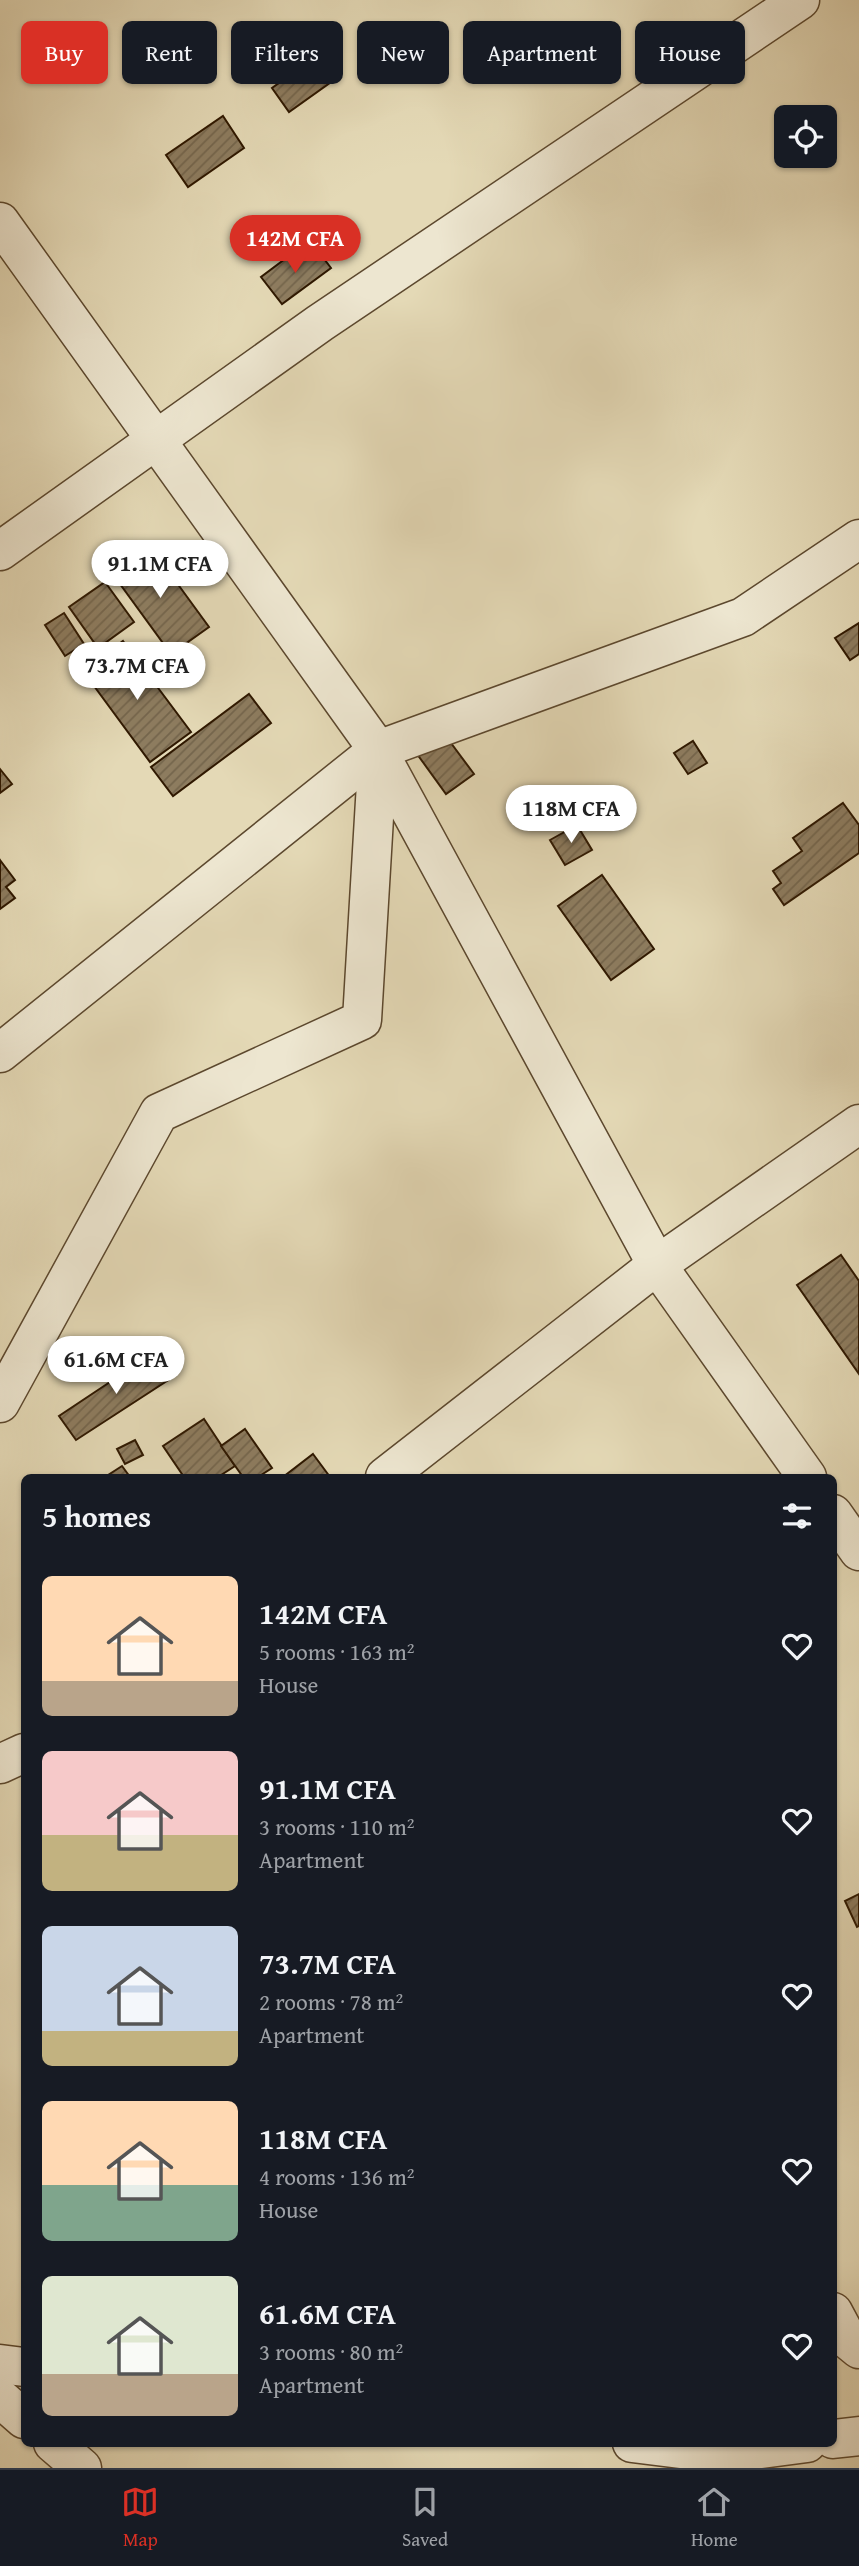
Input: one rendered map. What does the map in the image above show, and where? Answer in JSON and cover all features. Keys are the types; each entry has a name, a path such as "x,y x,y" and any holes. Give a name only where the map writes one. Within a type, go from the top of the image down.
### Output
{"street":[{"path":"0,551 320,323 800,0"},
{"path":"0,222 378,750 657,1265 805,1474"},
{"path":"0,1053 378,750 743,617 859,539"},
{"path":"0,1403 159,1113 362,1020 378,750"},
{"path":"389,1474 657,1265 859,1124"},
{"path":"837,1520 859,1551"},
{"path":"0,1764 21,1754"},
{"path":"837,2319 848,2340 859,2349"},
{"path":"0,2364 21,2367"},
{"path":"0,2398 21,2416"},
{"path":"837,2439 859,2436"},
{"path":"58,2447 82,2468"},
{"path":"665,2447 722,2454 776,2447"}],"building":[{"path":"278,84 328,84 289,112 272,88"},
{"path":"223,116 244,148 188,187 166,155"},
{"path":"315,247 331,268 282,304 261,277 289,256 294,263"},
{"path":"150,546 209,627 171,654 112,573"},
{"path":"105,582 134,622 98,648 69,607"},
{"path":"64,613 84,644 65,656 45,625"},
{"path":"859,623 859,654 850,660 835,638"},
{"path":"123,641 191,732 150,762 83,671"},
{"path":"249,694 271,723 173,796 151,767"},
{"path":"445,735 474,774 446,794 417,754"},
{"path":"693,741 707,763 688,774 674,753"},
{"path":"0,769 12,784 0,793"},
{"path":"843,803 859,825 859,853 784,905 773,889 781,883 773,871 802,851 793,838"},
{"path":"577,825 592,850 565,865 550,840"},
{"path":"0,860 15,880 6,887 15,898 0,909"},
{"path":"602,875 654,949 611,980 558,906"},
{"path":"841,1255 859,1281 859,1374 797,1285"},
{"path":"155,1352 173,1377 76,1440 59,1416"},
{"path":"204,1419 235,1466 223,1474 182,1474 163,1446"},
{"path":"245,1429 272,1468 263,1474 241,1474 221,1446"},
{"path":"135,1440 143,1455 125,1464 117,1449"},
{"path":"313,1454 328,1474 287,1474"},
{"path":"122,1466 128,1474 110,1474"},
{"path":"859,1894 859,1926 857,1927 845,1901"}]}
